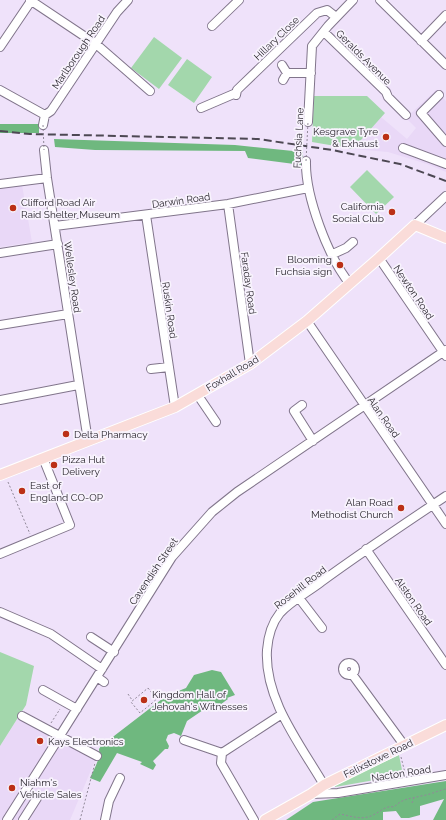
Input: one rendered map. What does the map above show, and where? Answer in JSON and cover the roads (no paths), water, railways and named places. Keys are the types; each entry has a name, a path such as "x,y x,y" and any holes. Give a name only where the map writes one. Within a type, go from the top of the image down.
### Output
{"main road":[{"path":"415,225 446,238"},
{"name":"Foxhall Road","path":"2,474 174,407 250,364 307,321 415,225"},
{"name":"Felixstowe Road","path":"265,820 324,785 446,725"}],"street":[{"path":"0,47 30,0 96,44 150,91"},
{"name":"Marlborough Road","path":"46,115 128,0"},
{"path":"212,26 239,0"},
{"name":"Fuchsia Lane","path":"308,122 312,46 336,16 353,0"},
{"path":"380,0 446,65"},
{"name":"Hillary Close","path":"201,108 236,94 317,13 326,10 336,16"},
{"path":"421,41 446,15"},
{"name":"Geralds Avenue","path":"324,32 386,92 388,97 406,115"},
{"path":"282,65 285,77 311,73"},
{"path":"0,90 46,115 43,125"},
{"path":"439,95 421,113 446,142"},
{"path":"403,148 446,164"},
{"name":"Wellesley Road","path":"44,150 78,386 88,441"},
{"name":"Fuchsia Lane","path":"306,161 308,188 316,217 332,254 350,284"},
{"path":"0,184 47,178"},
{"name":"Darwin Road","path":"55,226 228,204 308,188"},
{"name":"Foxhall Road","path":"415,225 446,196"},
{"name":"Faraday Road","path":"228,204 250,364"},
{"name":"Ruskin Road","path":"146,215 174,407"},
{"path":"332,254 346,248 353,242"},
{"path":"0,253 58,244"},
{"name":"Newton Road","path":"379,258 445,353"},
{"path":"0,325 68,314"},
{"name":"Alan Road","path":"307,321 446,524"},
{"name":"Cavendish Street","path":"7,820 77,709 100,679 102,669 172,557 212,512 364,406 445,353"},
{"path":"151,370 169,367"},
{"path":"0,400 78,386"},
{"path":"197,394 216,422"},
{"path":"302,405 294,411 313,441"},
{"path":"0,554 70,525 43,458"},
{"name":"Rosehill Road","path":"324,785 282,714 276,700 268,664 269,635 274,621 281,612 366,549 446,496"},
{"name":"Alston Road","path":"366,549 446,665"},
{"path":"299,598 322,628"},
{"path":"0,612 51,634 102,669"},
{"path":"91,637 114,652"},
{"path":"352,674 404,745"},
{"path":"43,690 77,709"},
{"path":"222,753 282,714"},
{"path":"22,716 48,729 57,740 97,756"},
{"path":"184,740 222,753"},
{"path":"222,753 221,763 254,820"},
{"name":"Nacton Road","path":"311,794 338,793 446,775"},
{"path":"105,820 108,802 120,778"},
{"path":"23,820 37,798"}],"railway":[{"path":"0,131 30,134 258,139 332,150 400,164 446,181"}],"place":[{"name":"Kesgrave Tyre & Exhaust","path":"386,137"},
{"name":"Clifford Road Air Raid Shelter Museum","path":"13,208"},
{"name":"California Social Club","path":"392,212"},
{"name":"Blooming Fuchsia sign","path":"340,265"},
{"name":"Delta Pharmacy","path":"66,434"},
{"name":"Pizza Hut Delivery","path":"54,465"},
{"name":"East of England CO-OP","path":"22,491"},
{"name":"Alan Road Methodist Church","path":"401,508"},
{"name":"Kingdom Hall of Jehovah's Witnesses","path":"144,700"},
{"name":"Kays Electronics","path":"40,741"},
{"name":"Niahm's Vehicle Sales","path":"12,788"}]}
